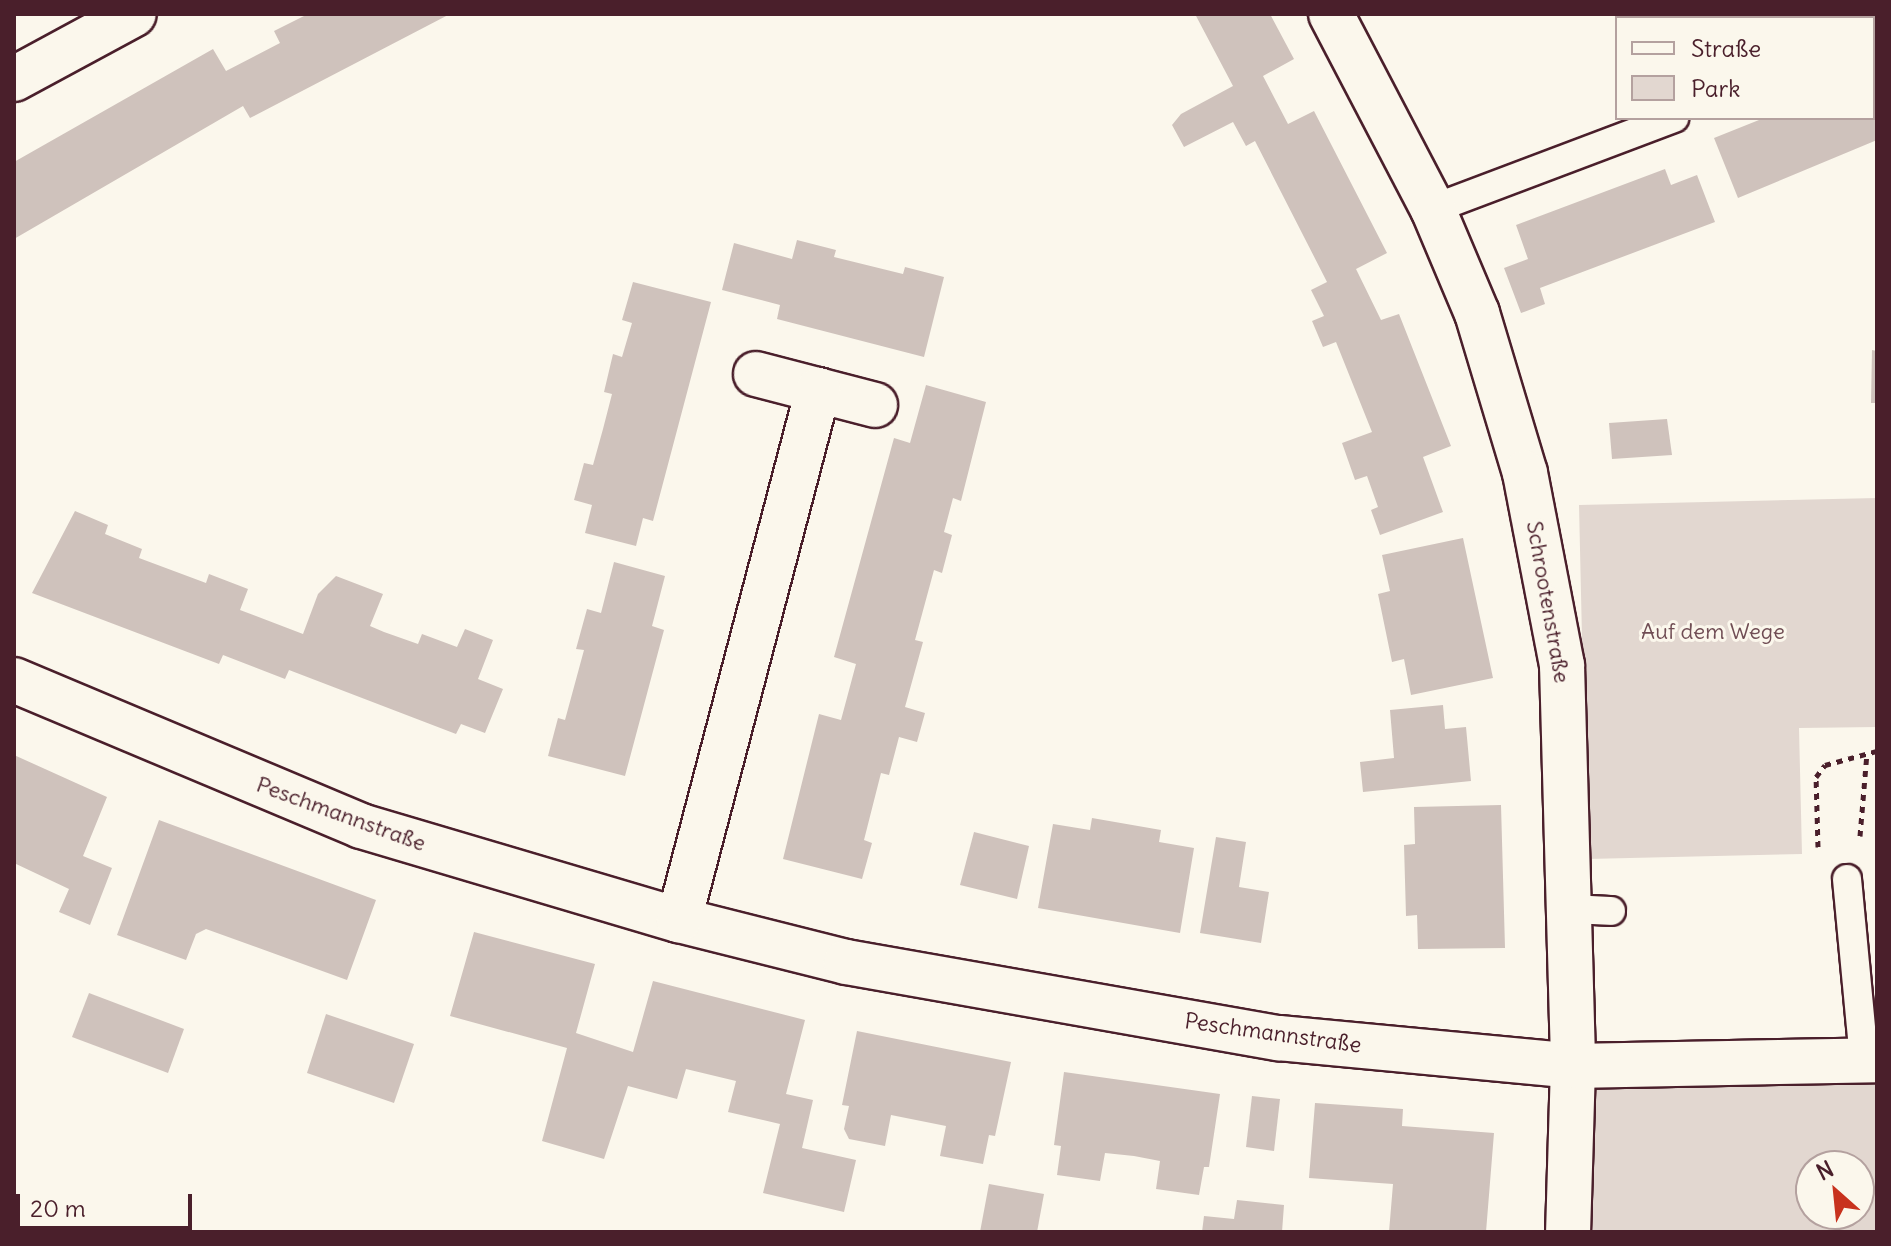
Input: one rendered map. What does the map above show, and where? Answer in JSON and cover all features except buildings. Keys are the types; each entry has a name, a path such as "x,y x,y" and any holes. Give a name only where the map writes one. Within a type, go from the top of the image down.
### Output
{"street":[{"path":"14,79 134,14"},
{"name":"Schrootenstraße","path":"1331,14 1433,209 1477,313 1525,473 1562,665 1590,910 1573,1066 1568,1232"},
{"path":"756,374 875,405"},
{"path":"679,920 818,390"},
{"name":"Peschmannstraße","path":"14,680 361,826 679,920 846,962 1279,1038 1573,1066 1870,1060"}],"lane":[{"path":"1433,209 1669,120"},
{"path":"1847,879 1870,1060"}],"path":[{"path":"1867,753 1860,850 1847,879 1819,874 1816,777 1825,765 1867,753 1877,751"}],"green space":[{"name":"Auf dem Wege","path":"1877,498 1877,727 1799,728 1802,854 1587,859 1579,505"},
{"path":"1877,1060 1877,1232 1568,1232 1573,1066"}]}
